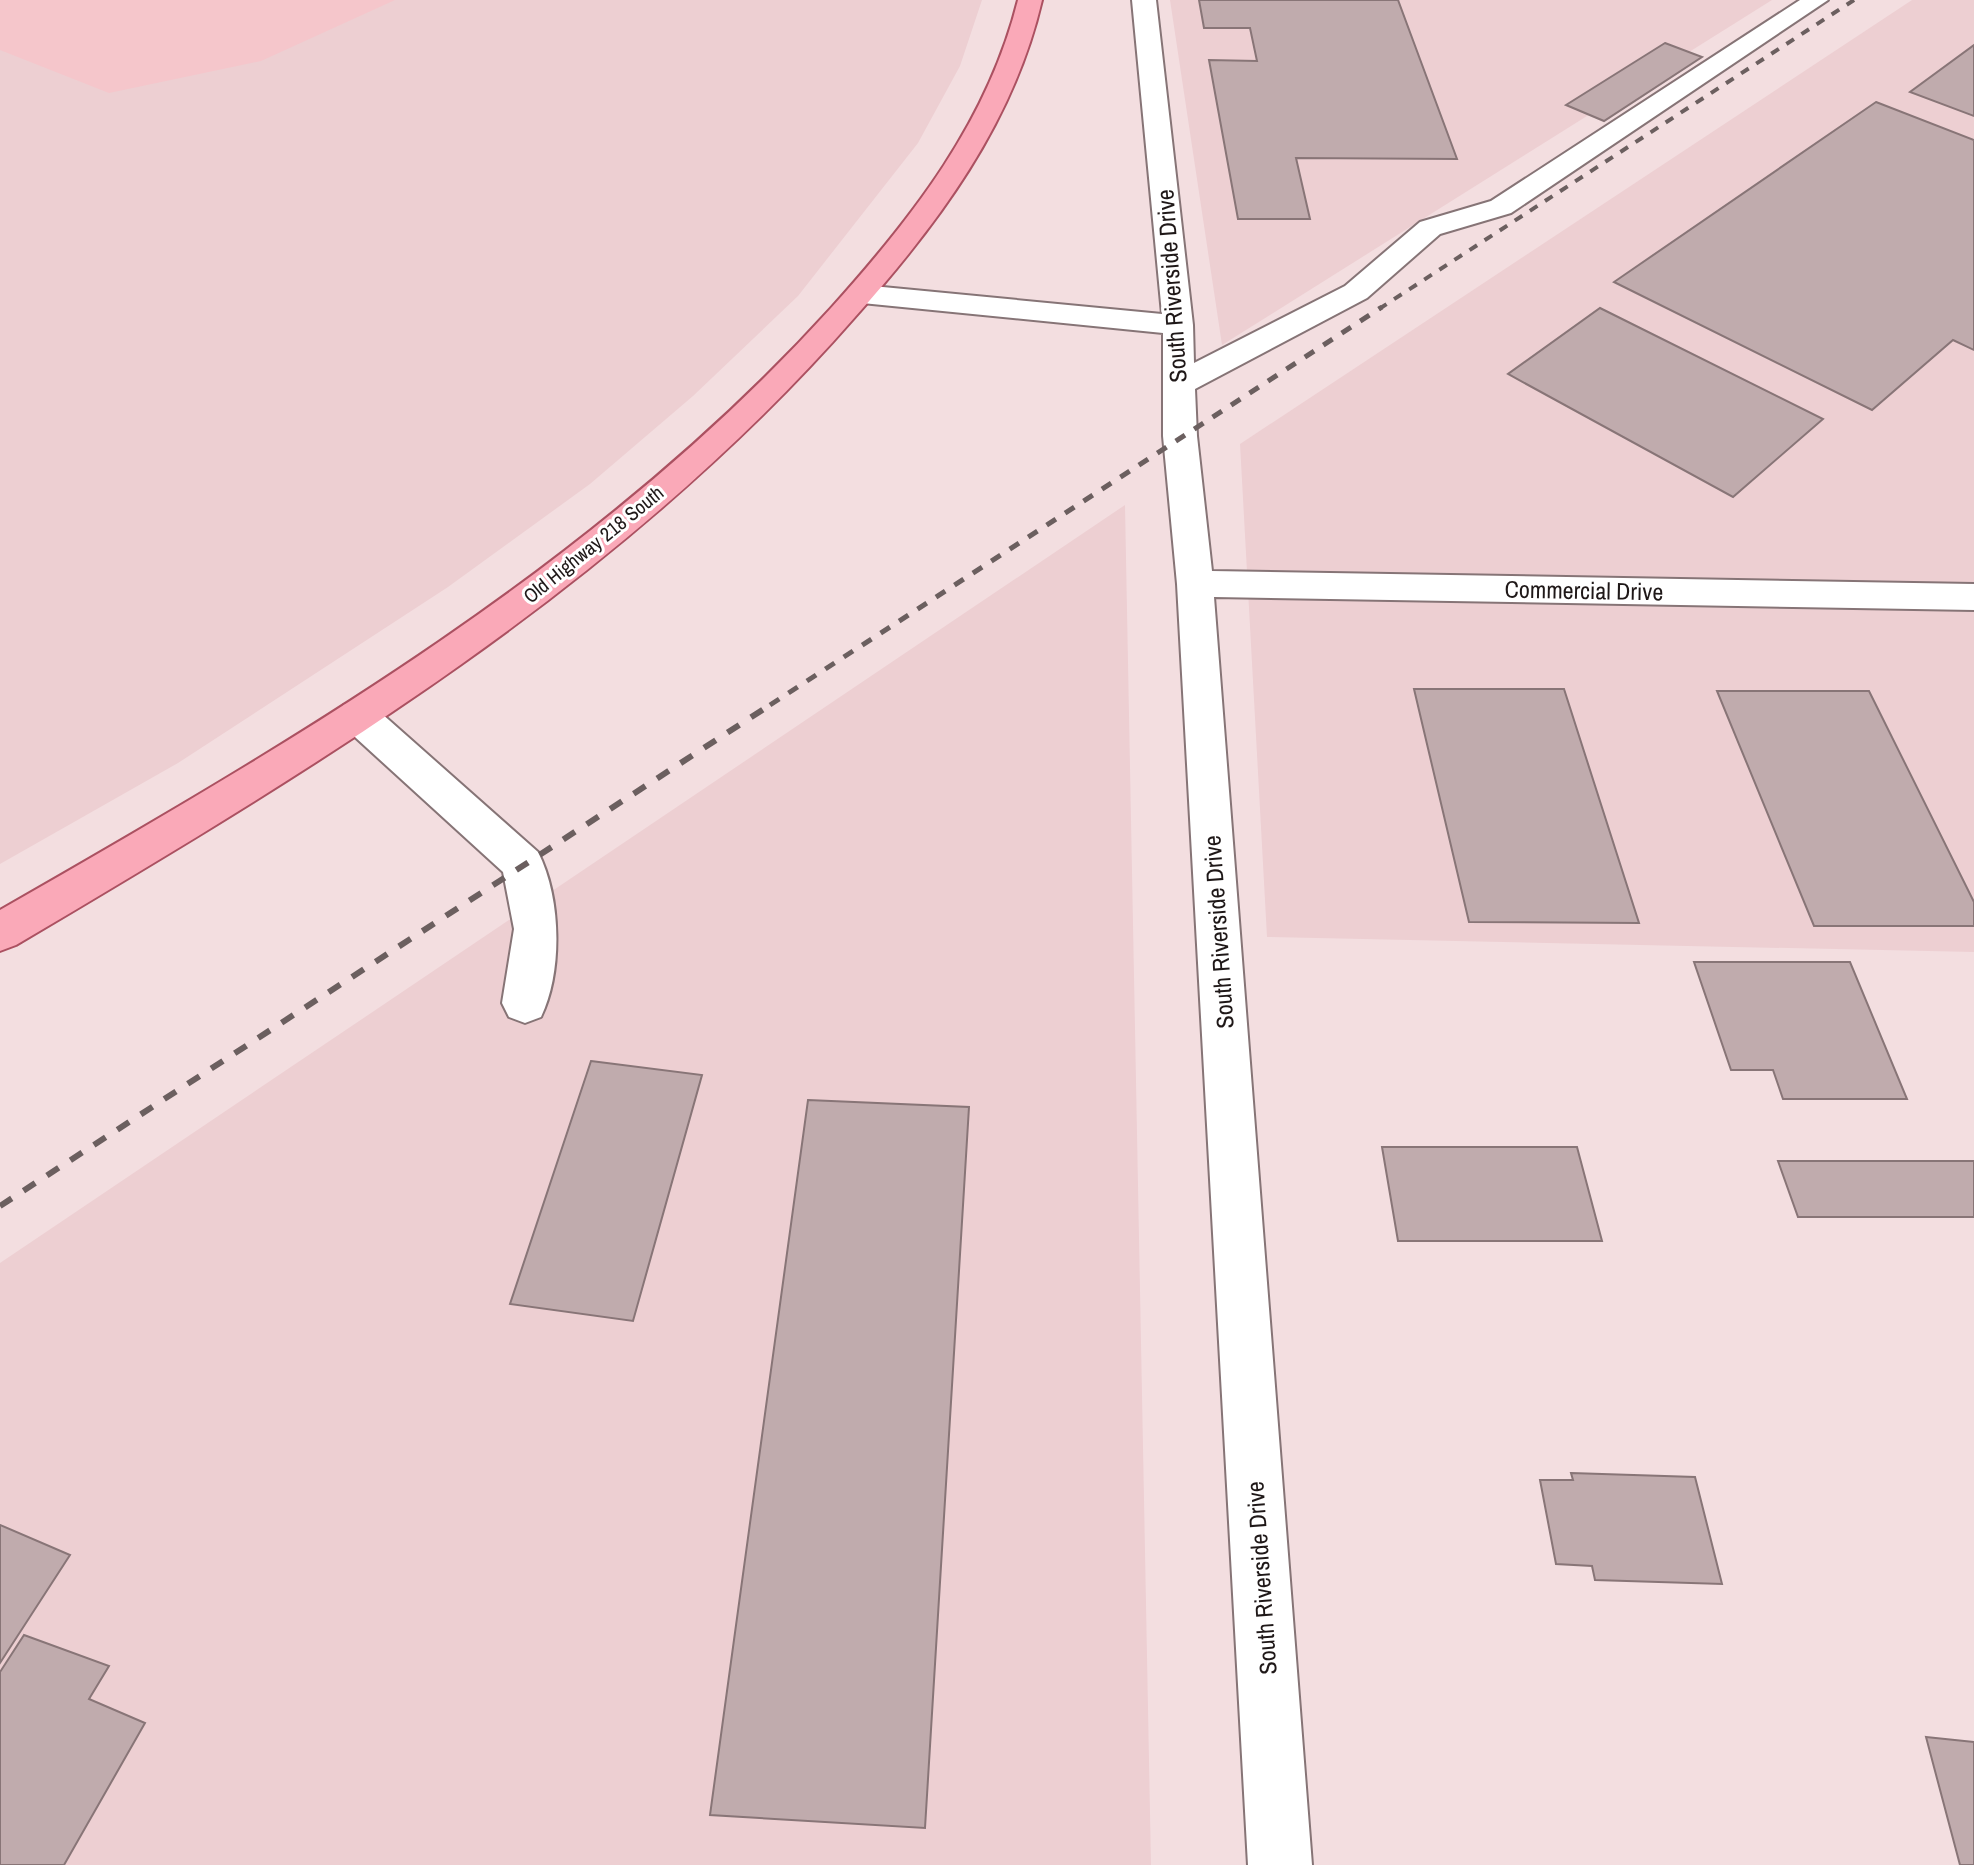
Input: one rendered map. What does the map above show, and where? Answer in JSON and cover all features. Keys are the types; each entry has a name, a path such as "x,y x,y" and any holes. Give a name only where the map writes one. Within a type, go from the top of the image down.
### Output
{"main road":[{"name":"Old Highway 218 South","path":"0,932 171,833 358,716 524,600 622,525 743,415 862,294 934,206 982,126 1006,73 1027,17 1030,0"}],"street":[{"name":"South Riverside Drive","path":"1144,0 1178,325 1180,436 1195,584 1280,1865"},
{"path":"1179,384 1356,292 1430,228 1501,207 1816,0"},
{"path":"862,294 1178,325"},
{"name":"Commercial Drive","path":"1195,584 1974,597"},
{"path":"358,716 523,864 536,929 525,1003"}],"shaded area":[{"path":"0,0 982,0 960,66 918,143 798,296 693,396 590,484 448,587 178,763 0,864"},
{"path":"0,0 395,0 261,61 109,93 0,50"},
{"path":"1170,0 1772,0 1222,345"},
{"path":"1912,0 1974,0 1974,952 1267,937 1240,444"},
{"path":"1125,505 1151,1865 0,1865 0,1263"}],"building":[{"path":"1199,0 1398,0 1457,159 1296,158 1310,219 1238,219 1209,60 1257,61 1250,28 1204,28"},
{"path":"1665,43 1702,57 1604,121 1566,105"},
{"path":"1974,45 1974,116 1910,92"},
{"path":"1876,102 1974,140 1974,350 1953,340 1872,410 1614,282"},
{"path":"1600,308 1823,419 1733,497 1508,374"},
{"path":"1414,689 1564,689 1639,923 1469,922"},
{"path":"1717,691 1869,691 1974,902 1974,926 1814,926"},
{"path":"1694,962 1850,962 1907,1099 1783,1099 1773,1070 1731,1070"},
{"path":"591,1061 702,1075 633,1321 510,1304"},
{"path":"808,1100 969,1107 925,1828 710,1815"},
{"path":"1382,1147 1577,1147 1602,1241 1398,1241"},
{"path":"1778,1161 1974,1161 1974,1217 1798,1217"},
{"path":"1571,1473 1695,1477 1722,1584 1595,1580 1592,1566 1556,1564 1540,1480 1573,1480"},
{"path":"0,1525 70,1555 0,1663"},
{"path":"24,1635 109,1666 89,1699 145,1723 64,1865 0,1865 0,1672"},
{"path":"1926,1737 1974,1742 1974,1865 1960,1865"}],"railway":[{"path":"1379,309 1854,0"},
{"path":"770,705 1382,307"},
{"path":"0,1206 773,703"}]}
